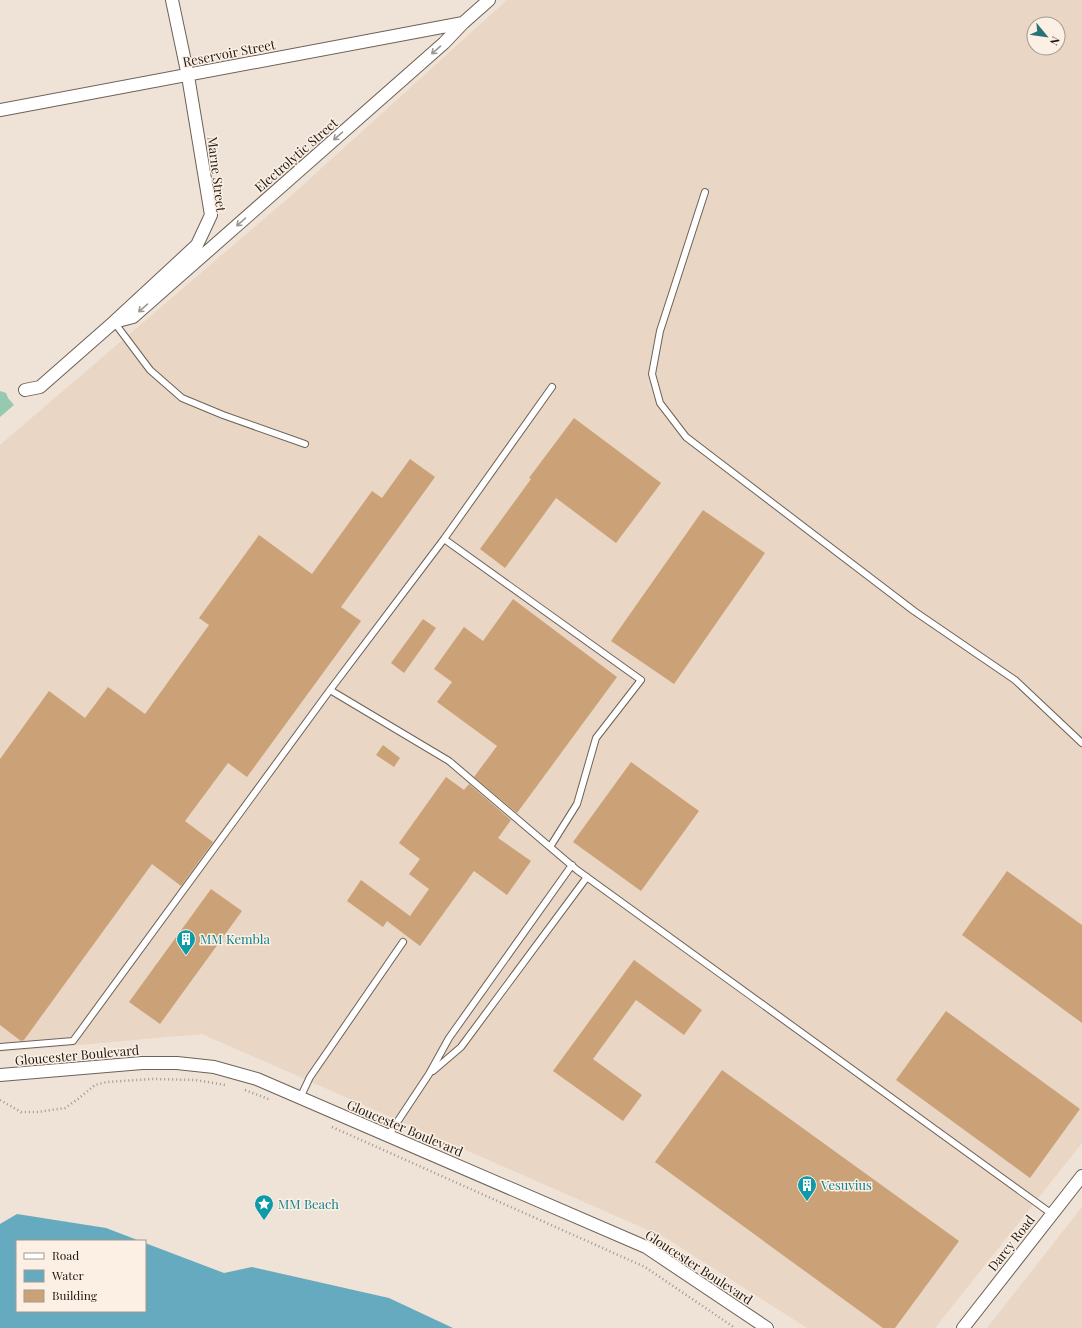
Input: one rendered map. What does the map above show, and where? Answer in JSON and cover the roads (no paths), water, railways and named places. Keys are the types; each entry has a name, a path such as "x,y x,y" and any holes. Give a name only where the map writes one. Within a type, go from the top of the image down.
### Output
{"street":[{"name":"Marne Street","path":"25,390 40,387 114,322 197,245 211,215 188,76 172,0"},
{"name":"Electrolytic Street","path":"114,322 133,317 444,43 463,23 489,0"},
{"name":"Reservoir Street","path":"0,110 188,76 463,23"},
{"name":"Gloucester Boulevard","path":"0,1075 142,1063 177,1063 214,1067 236,1073 300,1098 646,1247 766,1328"},
{"name":"Darcy Road","path":"963,1328 1082,1176"}],"lane":[{"path":"705,192 660,331 652,374 660,404 686,437 914,610 1015,680 1082,743"},
{"path":"114,322 150,370 182,398 223,415 305,444"},
{"path":"0,1048 73,1041 330,690 444,539 552,387"},
{"path":"444,539 641,680 596,738 577,804 550,847"},
{"path":"330,690 449,761 587,877 1052,1214"},
{"path":"388,1136 429,1074 449,1038 572,865"},
{"path":"429,1074 460,1047 587,877"},
{"path":"300,1098 310,1077 403,942"}],"water":[{"path":"17,1214 106,1228 137,1240 16,1240 16,1312 146,1312 146,1243 224,1273 252,1267 389,1298 453,1328 0,1328 0,1224"}],"place":[{"name":"MM Kembla","path":"186,956"},
{"name":"Vesuvius","path":"807,1202"},
{"name":"MM Beach","path":"264,1221"}]}
